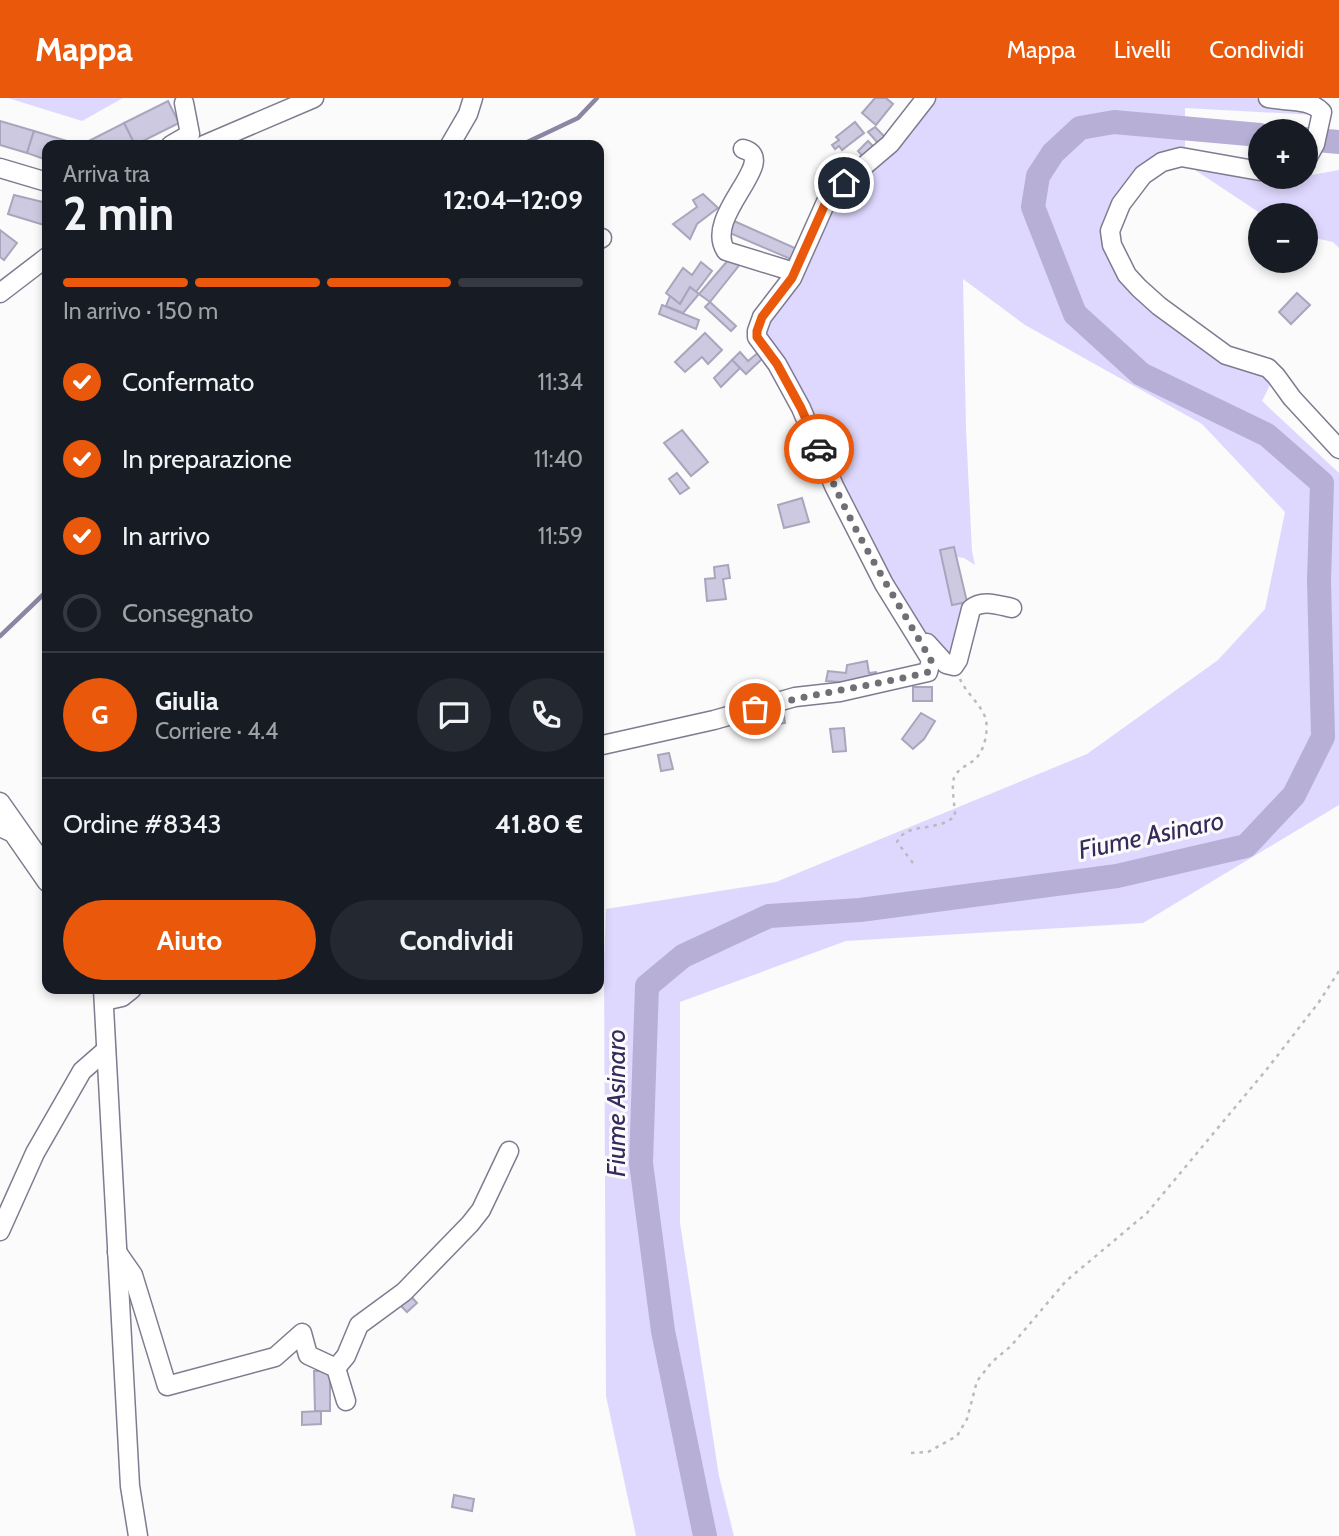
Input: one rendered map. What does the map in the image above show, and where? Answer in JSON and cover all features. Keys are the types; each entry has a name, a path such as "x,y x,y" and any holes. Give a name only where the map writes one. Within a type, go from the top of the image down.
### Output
{"street":[{"path":"217,140 314,98"},
{"path":"453,140 468,114 473,98"},
{"path":"604,745 714,720 796,697 840,692 928,672 931,660 884,583 834,486 801,408 777,364 757,337 762,317 794,272 826,202 890,144 926,98"},
{"path":"1268,98 1282,102 1310,103 1322,113 1318,131"},
{"path":"180,140 190,134 184,103"},
{"path":"743,149 755,155 755,161 746,184 727,212 721,229 722,244 726,251 794,272"},
{"path":"1248,169 1181,157 1161,162 1143,175 1121,204 1110,231 1112,244 1126,275 1139,288 1226,355 1268,368 1339,449"},
{"path":"0,168 42,181"},
{"path":"2,289 42,261"},
{"path":"907,619 946,664 954,666 958,660 971,609 977,603 1012,608"},
{"path":"0,802 42,862"},
{"path":"0,827 13,833 42,875"},
{"path":"126,994 122,997 104,995 130,1486 138,1536"},
{"path":"0,1231 35,1153 75,1083 82,1072 106,1050"},
{"path":"336,1368 346,1356 359,1325 404,1292 470,1224 481,1210 509,1151"},
{"path":"117,1252 133,1275 167,1386 275,1357 302,1334 308,1355 336,1368 346,1401"}],"path":[{"path":"913,863 897,842 901,834 909,830 947,824 955,816 953,780 959,771 978,756 986,739 986,720 965,691 954,666"},
{"path":"911,1453 928,1452 957,1436 967,1419 977,1381 992,1362 1011,1346 1066,1281 1147,1213 1267,1069 1319,1002 1339,971"}],"shaded area":[{"path":"8,98 123,98 82,121"},
{"path":"931,98 1255,98 1282,105 1306,106 1315,115 1185,108 1185,154 1169,153 1113,210 1126,280 1274,377 1262,401 1339,473 1339,805 1143,923 846,941 680,1002 680,1223 719,1476 734,1536 636,1536 606,1396 606,909 776,882 1087,754 1218,660 1265,609 1285,512 1202,424 1025,325 963,279 966,429 975,565 957,557 954,547 940,550 952,605 967,602 955,656 942,656 904,609 761,337 823,215"},
{"path":"1186,164 1248,174 1248,189 1318,189 1318,174 1339,170 1339,248 1333,242 1318,239 1318,203 1248,205"}],"building":[{"path":"875,98 886,98 893,104 876,125 862,113"},
{"path":"168,101 179,123 145,140 132,140 124,123"},
{"path":"0,121 34,131 27,153 0,145"},
{"path":"855,122 864,133 842,150 839,146 835,149 832,145 839,140 836,137"},
{"path":"124,123 132,140 91,140"},
{"path":"875,127 886,138 882,143 877,142 868,132"},
{"path":"34,131 64,140 42,140 42,158 27,153"},
{"path":"868,141 874,151 865,159 858,151"},
{"path":"703,194 718,208 697,224 690,239 673,224 697,207 693,200"},
{"path":"14,195 42,202 42,224 8,214"},
{"path":"734,221 797,249 793,260 725,231"},
{"path":"0,230 17,243 4,260 0,257"},
{"path":"729,259 741,263 710,302 699,294"},
{"path":"701,262 712,271 696,292 690,287 680,304 666,293 683,268 692,275"},
{"path":"690,287 699,294 683,313 666,306 670,296 680,304"},
{"path":"1297,293 1310,305 1291,324 1279,312"},
{"path":"710,302 736,326 731,331 705,307"},
{"path":"662,305 699,320 696,329 659,314"},
{"path":"705,333 722,350 708,364 702,357 685,372 675,362"},
{"path":"760,351 764,357 746,374 732,360 740,352 748,361"},
{"path":"732,360 740,368 721,387 714,378"},
{"path":"682,430 708,462 691,476 664,443"},
{"path":"677,473 689,488 680,494 669,479"},
{"path":"802,498 809,522 784,528 778,505"},
{"path":"954,547 967,602 952,605 940,550"},
{"path":"728,565 730,578 723,579 726,599 707,601 705,579 715,578 714,567"},
{"path":"867,661 869,673 876,672 878,681 826,681 828,671 846,673 847,665"},
{"path":"913,687 932,687 932,701 913,701"},
{"path":"783,710 785,723 766,726 763,713"},
{"path":"921,713 935,721 924,739 913,749 902,739"},
{"path":"844,728 846,751 833,752 830,729"},
{"path":"669,753 673,769 661,771 658,755"},
{"path":"409,1294 417,1303 407,1312 399,1304"},
{"path":"314,1371 330,1371 330,1411 315,1411"},
{"path":"321,1411 321,1424 302,1425 302,1412"},
{"path":"454,1495 474,1499 472,1511 452,1507"}],"waterway":[{"path":"532,140 578,118 597,98"},
{"name":"Fiume Asinaro","path":"705,1536 663,1331 641,1163 647,986 683,956 769,916 860,910 1117,876 1246,846 1294,795 1323,737 1319,581 1322,483 1267,435 1141,374 1075,314 1033,207 1038,176 1053,153 1080,128 1114,122 1248,134"},
{"name":"Fiume Asinaro","path":"1318,140 1339,142"},
{"path":"0,636 42,596"}],"way so far":[{"path":"755,709 796,697 840,692 892,681 928,672 931,666 931,660 884,583 834,486 819,449"}],"route":[{"path":"819,449 801,408 777,364 757,337 757,331 762,317 792,278 826,202 844,183"}]}
